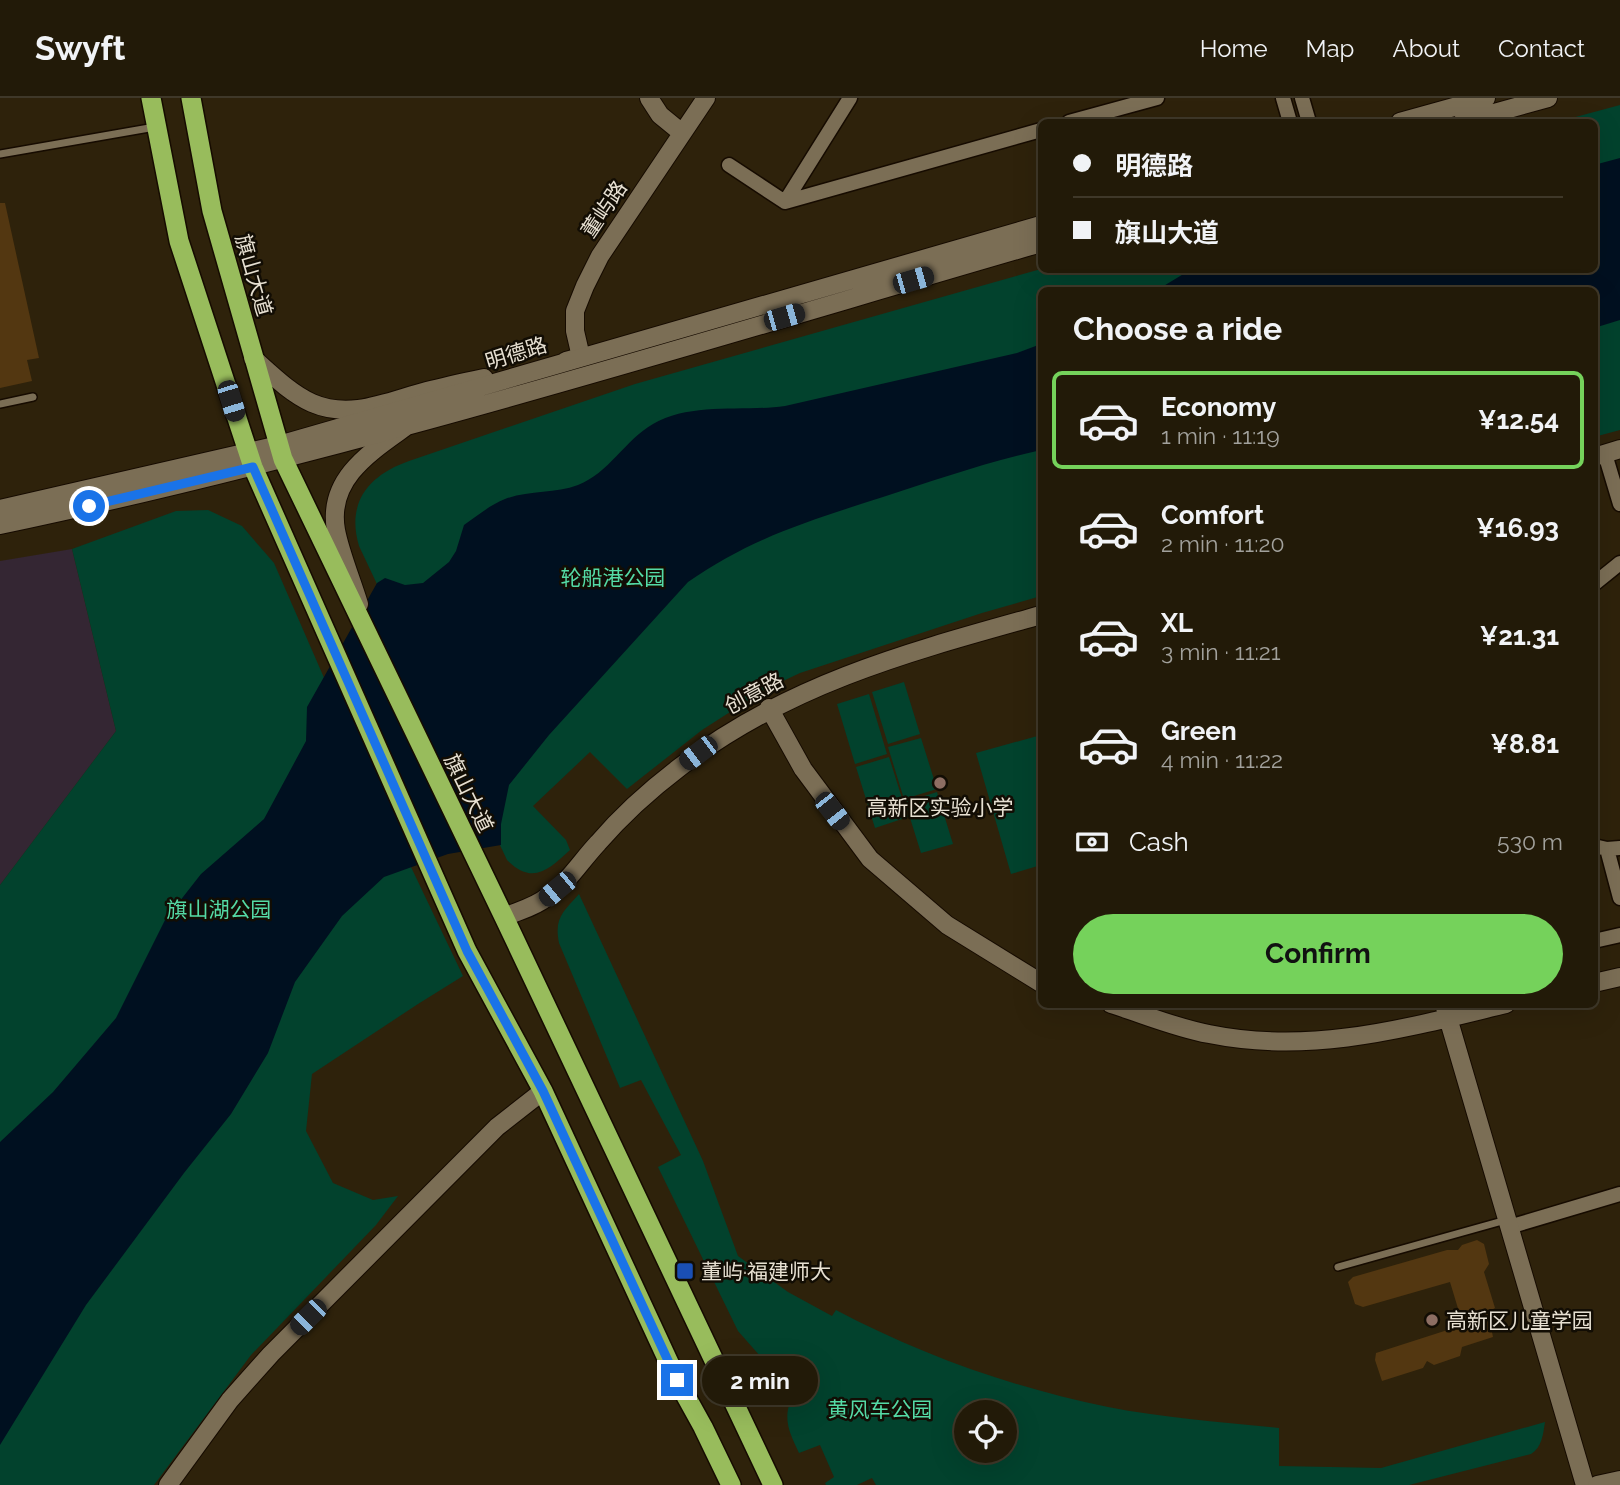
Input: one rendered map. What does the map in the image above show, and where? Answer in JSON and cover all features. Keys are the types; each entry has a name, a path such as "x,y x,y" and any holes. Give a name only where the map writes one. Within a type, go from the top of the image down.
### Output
{"highway":[{"path":"151,98 179,241 250,460 467,951 543,1091 677,1380 730,1485"},
{"name":"旗山大道","path":"191,98 212,211 281,452 773,1485"},
{"path":"703,1427 722,1485"}],"street":[{"path":"649,98 660,115 682,134"},
{"name":"董屿路","path":"581,358 575,331 575,311 585,286 600,256 706,98"},
{"path":"785,202 850,98"},
{"path":"1080,119 1157,98"},
{"path":"1283,98 1289,119"},
{"path":"1302,98 1308,119"},
{"path":"1411,119 1486,98"},
{"path":"1473,119 1548,98"},
{"path":"729,165 785,202 1038,131"},
{"name":"明德路","path":"0,525 111,502 581,358 1038,226"},
{"path":"281,452 404,428 1038,244"},
{"path":"253,358 297,395 312,403 342,411 366,408 428,390 581,358"},
{"path":"371,644 335,529 335,506 345,478 357,464 404,428"},
{"path":"1606,453 1620,504"},
{"name":"明德路","path":"0,509 250,460"},
{"path":"1598,581 1620,562"},
{"name":"创意路","path":"504,917 545,899 569,878 600,841 660,782 714,741 769,708 843,675 1038,616"},
{"path":"769,708 803,769 870,859 947,925 1038,981"},
{"path":"1607,848 1620,898"},
{"path":"1598,940 1620,935"},
{"path":"1598,982 1620,977"},
{"path":"1124,1008 1206,1034 1298,1042 1354,1038 1446,1012 1476,1008"},
{"path":"1446,1012 1586,1485"},
{"path":"168,1485 230,1400 271,1354 497,1127 543,1091"},
{"path":"1508,1223 1620,1194"},
{"path":"1597,1485 1620,1480"}],"lane":[{"path":"0,154 156,127"},
{"path":"0,404 33,397"},
{"path":"1338,1266 1508,1223"}],"shaded area":[{"path":"72,549 116,731 0,885 0,561"}],"green space":[{"name":"轮船港公园","path":"1620,105 1620,430 1598,436 1598,287 1038,287 1038,597 800,673 766,689 702,730 627,789 590,752 533,806 566,840 570,850 540,872 525,872 507,860 359,546 356,516 359,503 364,492 382,474 409,461 635,384 1038,270 1038,273 1598,273 1598,119 1568,119"},
{"name":"旗山湖公园","path":"208,510 242,526 274,563 359,758 463,976 312,1074 306,1131 333,1183 373,1200 398,1196 376,1225 251,1355 154,1485 0,1485 0,885 116,731 72,549 176,511"},
{"path":"904,682 920,734 888,744 872,692"},
{"path":"869,694 887,754 855,764 837,704"},
{"path":"1038,736 1038,866 1011,874 976,753"},
{"path":"921,738 937,789 904,799 888,747"},
{"path":"889,757 908,817 875,828 856,767"},
{"path":"937,792 953,844 921,853 905,802"},
{"name":"黄风车公园","path":"579,894 703,1161 738,1256 788,1292 832,1316 836,1310 935,1355 1038,1390 1129,1411 1279,1428 1279,1466 1381,1468 1545,1422 1540,1444 1531,1454 1409,1485 876,1485 872,1478 857,1485 826,1485 825,1483 834,1477 820,1445 799,1453 789,1428 787,1416 790,1402 782,1381 738,1331 658,1167 681,1155 641,1080 620,1088 559,943 558,927 564,911"}],"water":[{"path":"1620,158 1620,320 1598,327 1598,287 1162,287 1185,273 1598,273 1598,164"},
{"path":"1038,345 1038,451 961,472 782,532 735,553 688,582 549,735 509,785 501,824 501,845 448,854 384,877 342,916 295,982 268,1053 231,1114 86,1305 0,1445 0,1142 53,1092 116,1018 165,920 201,874 264,819 306,741 307,707 377,583 385,578 405,585 423,583 449,562 456,551 464,525 484,511 499,501 514,496 560,490 589,480 643,431 668,417 700,410 785,406 1017,353"}],"building":[{"path":"0,203 5,203 39,358 27,360 32,381 0,388"},
{"path":"1477,1240 1484,1244 1489,1264 1484,1272 1495,1308 1488,1312 1493,1337 1462,1347 1460,1356 1434,1365 1427,1361 1423,1368 1382,1381 1375,1360 1376,1353 1463,1325 1450,1282 1363,1307 1355,1304 1348,1282 1353,1277 1447,1250 1458,1250 1462,1245"}],"place":[{"name":"高新区实验小学","path":"940,783"},
{"name":"董屿·福建师大","path":"685,1271"},
{"name":"高新区儿童学园","path":"1432,1320"}],"route":[{"path":"89,506 253,467 467,951 543,1091 677,1380"}]}
